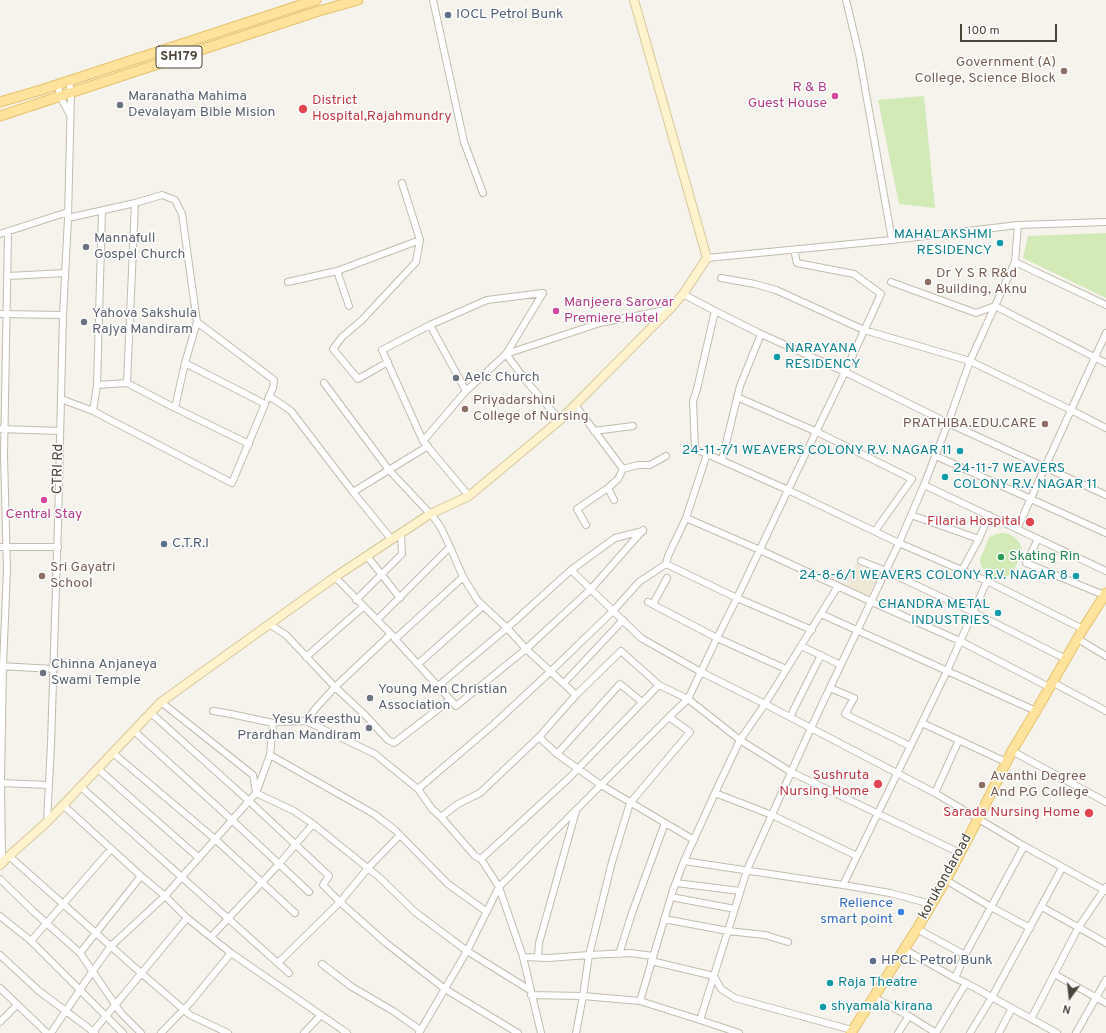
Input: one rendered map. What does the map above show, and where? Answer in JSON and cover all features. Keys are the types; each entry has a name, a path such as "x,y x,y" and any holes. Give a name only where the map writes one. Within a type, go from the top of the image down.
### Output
{"main road":[{"name":"SH179","path":"0,102 69,81 316,0"},
{"name":"SH179","path":"0,116 319,11 358,0"},
{"name":"korukondaroad","path":"852,1032 946,880 1012,751 1105,594"}],"street":[{"path":"433,0 464,142 482,193"},
{"path":"634,0 708,258"},
{"path":"846,0 859,54 892,240"},
{"name":"CTRI Rd","path":"47,822 54,669 63,315 68,215 71,93 69,81"},
{"name":"CTRI Rd","path":"58,84 60,96 70,116"},
{"path":"388,362 358,379 333,349 342,337 362,320 416,262 420,240 402,183"},
{"path":"0,234 68,215 102,211 162,195 175,200 182,214 197,322 185,363 175,408"},
{"path":"127,382 135,203"},
{"path":"93,411 97,385 102,211"},
{"path":"1,864 47,822 162,702 334,577 430,514 469,496 560,420 670,309 683,294 708,258 892,240 1018,224 1106,222"},
{"path":"700,1020 747,870 811,728 872,602 924,485 970,362 1015,262 1018,224"},
{"path":"1,864 0,783 2,666 7,570 3,547 3,314 8,276 8,232"},
{"path":"288,282 337,271 420,240"},
{"path":"322,964 352,987 393,1011 420,1032 467,951 499,887 688,699 738,598 881,294 854,274 797,263 794,250"},
{"path":"1015,262 1106,305"},
{"path":"337,271 349,306"},
{"path":"8,276 65,273"},
{"path":"721,278 755,284 776,290 864,330 970,362 1106,428"},
{"path":"891,282 976,313 995,306 1106,363"},
{"path":"423,441 466,391 506,354 543,293 487,300 430,325 382,350 423,441 469,496"},
{"path":"683,294 715,312 845,372 948,423 1106,495"},
{"path":"506,354 600,324 670,309"},
{"path":"715,312 693,401 695,449 788,490 899,543 987,581 1083,629"},
{"path":"3,314 63,315"},
{"path":"61,399 93,411 232,483 273,388 274,380 197,322"},
{"path":"430,325 466,391"},
{"path":"1017,529 1106,332"},
{"path":"722,460 740,386 761,334"},
{"path":"506,354 527,382 560,420"},
{"path":"185,363 265,404"},
{"path":"97,385 127,382 175,408 249,444"},
{"path":"324,383 389,470 441,528 463,577 478,601 507,628 526,649 576,695"},
{"path":"269,396 291,411 392,540"},
{"path":"737,397 817,432 912,479 875,531"},
{"path":"574,405 623,469"},
{"path":"594,431 633,426"},
{"path":"2,429 60,431"},
{"path":"353,492 428,446"},
{"path":"418,790 493,725 551,671 613,611 639,582 666,564 668,556 686,518 707,454"},
{"path":"586,525 577,509 608,488 618,479 623,469 638,465 650,465 666,456"},
{"path":"936,456 1106,533"},
{"path":"924,485 1106,571"},
{"path":"608,488 614,500"},
{"path":"911,515 979,539"},
{"path":"962,570 979,539 989,515"},
{"path":"686,518 960,641 1106,711"},
{"path":"334,577 393,636 450,700 456,706 526,649 591,589 643,530 614,538 571,570 507,628 438,686"},
{"path":"356,600 402,554 401,534"},
{"path":"1038,538 1026,564 1105,594"},
{"path":"3,547 58,547"},
{"path":"377,620 450,547"},
{"path":"367,556 400,598"},
{"path":"861,561 886,571 973,612 1066,659"},
{"path":"666,564 738,598 812,630"},
{"path":"571,570 641,638 701,672 935,793 1062,868 1105,889 1078,928 1030,1019"},
{"path":"306,722 316,708 335,687 463,577"},
{"path":"667,578 650,603 717,638 786,669"},
{"path":"843,885 947,671 987,581"},
{"path":"640,1001 664,919 684,861 740,740 765,704 838,586"},
{"path":"418,664 483,606"},
{"path":"306,657 363,607"},
{"path":"822,614 1036,711"},
{"path":"564,683 623,620"},
{"path":"269,624 286,635 335,687 365,714 388,740 394,743 450,700"},
{"path":"1078,639 1106,656"},
{"path":"801,646 841,665"},
{"path":"441,817 458,804 480,793 538,737 576,695 621,651 659,685 688,699 740,740 791,772 960,853"},
{"path":"790,717 821,655"},
{"path":"2,666 54,669"},
{"path":"557,754 620,684 642,702"},
{"path":"481,859 578,768 659,685"},
{"path":"830,688 854,698 845,714 910,746"},
{"path":"162,702 253,775 256,793"},
{"path":"213,711 273,724 278,722 306,722 375,754 418,790 432,809 476,856 481,859 499,887 523,957 541,1033"},
{"path":"151,713 249,801 329,876 323,885 386,943 445,989 518,1033"},
{"path":"576,1033 583,996 588,955 612,862 630,803 690,732 669,717"},
{"path":"922,722 1006,762"},
{"path":"51,1033 111,946 165,896 256,793 270,755 273,724"},
{"path":"134,731 309,892"},
{"path":"538,737 557,754 601,785 694,840"},
{"path":"935,793 959,740"},
{"path":"1012,751 1106,802"},
{"path":"113,753 215,839 295,913"},
{"path":"270,755 374,814 395,830 448,884 487,912"},
{"path":"98,769 199,858"},
{"path":"0,783 49,785"},
{"path":"81,786 290,973"},
{"path":"256,793 294,810 314,824 369,868 415,912 467,951 531,992 640,1001 740,1033"},
{"path":"715,793 772,815 857,856"},
{"path":"63,805 165,896 187,918 231,953 347,1033"},
{"path":"538,958 539,944 576,810"},
{"path":"619,954 632,913 665,823"},
{"path":"211,937 314,824"},
{"path":"278,963 340,902 400,835"},
{"path":"955,978 965,955 1024,846"},
{"path":"31,941 111,849"},
{"path":"9,856 190,1015 228,1033"},
{"path":"684,861 890,893 931,904"},
{"path":"970,1033 992,997 1062,868"},
{"path":"80,953 141,876"},
{"path":"0,879 80,953 121,1013 141,1033"},
{"path":"946,880 1030,928"},
{"path":"676,883 740,891"},
{"path":"671,897 735,909"},
{"path":"1042,907 1106,943"},
{"path":"0,916 31,941 123,1033"},
{"path":"0,955 39,991 93,1032 187,918"},
{"path":"664,919 728,931 765,936 788,942"},
{"path":"917,929 965,955"},
{"path":"904,949 1057,1033"},
{"path":"161,1033 184,1009 231,953"},
{"path":"523,957 538,958 630,953 714,976 721,989 735,998 852,1032"},
{"path":"1054,974 1106,1003"},
{"path":"1076,1033 1106,980"},
{"path":"873,997 909,1016 936,1033 966,983"},
{"path":"0,988 47,1033"},
{"path":"0,1022 17,1004"},
{"path":"999,1033 1012,1008"},
{"path":"304,1033 321,1016"},
{"path":"898,1033 909,1016"},
{"path":"717,1033 720,1026"}],"shaded area":[{"path":"856,564 879,575 868,596 845,585"}],"green space":[{"path":"924,96 935,208 899,204 878,100"},
{"path":"1106,233 1106,298 1023,258 1028,236"},
{"name":"Skating Rin","path":"996,534 1009,534 1014,537 1022,548 1013,573 1001,579 995,579 988,575 981,566 980,559 989,538"}],"place":[{"name":"IOCL Petrol Bunk","path":"448,15"},
{"name":"Government (A) College, Science Block","path":"1064,71"},
{"name":"R & B Guest House","path":"835,96"},
{"name":"Maranatha Mahima Devalayam Bible Mision","path":"120,105"},
{"name":"District Hospital,Rajahmundry","path":"303,109"},
{"name":"MAHALAKSHMI RESIDENCY","path":"1000,243"},
{"name":"Mannafull Gospel Church","path":"86,247"},
{"name":"Dr Y S R R&d Building, Aknu","path":"928,282"},
{"name":"Manjeera Sarovar Premiere Hotel","path":"556,311"},
{"name":"Yahova Sakshula Rajya Mandiram","path":"84,322"},
{"name":"NARAYANA RESIDENCY","path":"777,357"},
{"name":"Aelc Church","path":"456,378"},
{"name":"Priyadarshini College of Nursing","path":"465,409"},
{"name":"PRATHIBA.EDU.CARE","path":"1045,424"},
{"name":"24-11-7/1 WEAVERS COLONY R.V. NAGAR 11","path":"960,451"},
{"name":"24-11-7 WEAVERS COLONY R.V. NAGAR 11","path":"945,477"},
{"name":"Central Stay","path":"44,500"},
{"name":"Filaria Hospital","path":"1030,522"},
{"name":"C.T.R.I","path":"164,544"},
{"name":"Skating Rin","path":"1001,557"},
{"name":"Sri Gayatri School","path":"42,576"},
{"name":"24-8-6/1 WEAVERS COLONY R.V. NAGAR 8","path":"1076,576"},
{"name":"CHANDRA METAL INDUSTRIES","path":"998,613"},
{"name":"Chinna Anjaneya Swami Temple","path":"43,673"},
{"name":"Young Men Christian Association","path":"370,698"},
{"name":"Yesu Kreesthu Prardhan Mandiram","path":"369,728"},
{"name":"Sushruta Nursing Home","path":"878,784"},
{"name":"Avanthi Degree And P.G College","path":"982,785"},
{"name":"Sarada Nursing Home","path":"1089,813"},
{"name":"Relience smart point","path":"901,912"},
{"name":"HPCL Petrol Bunk","path":"873,961"},
{"name":"Raja Theatre","path":"830,983"},
{"name":"shyamala kirana","path":"823,1007"}]}
